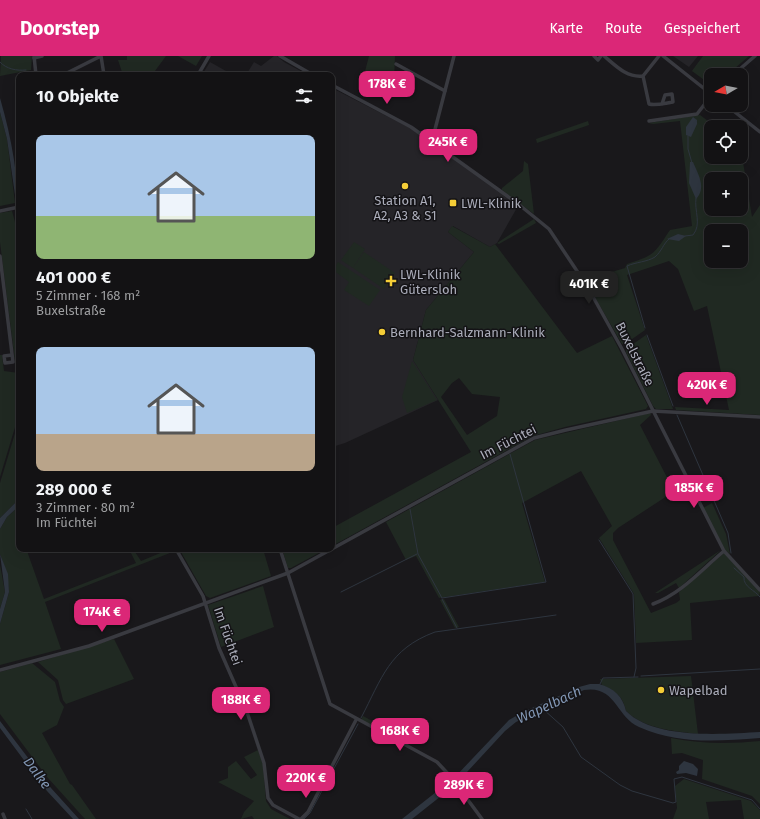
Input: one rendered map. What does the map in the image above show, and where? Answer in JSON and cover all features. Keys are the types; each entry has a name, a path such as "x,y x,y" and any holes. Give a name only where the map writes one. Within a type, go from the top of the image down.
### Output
{"street":[{"path":"36,72 34,57 42,56"},
{"path":"69,72 100,56 103,72"},
{"path":"200,72 209,56"},
{"path":"280,56 308,72"},
{"path":"432,141 454,56"},
{"path":"594,56 598,60 602,56 628,75 636,77 643,76 659,56"},
{"path":"663,56 704,89"},
{"path":"741,68 755,56"},
{"path":"396,64 446,91"},
{"path":"643,76 648,104 662,104"},
{"name":"Buxelstraße","path":"335,87 412,127 536,218 556,238 587,286 622,349 724,551 760,590"},
{"path":"649,121 698,114 704,105"},
{"path":"735,112 760,131"},
{"path":"0,211 16,208"},
{"path":"0,256 12,355"},
{"name":"Im Füchtei","path":"335,547 534,438 653,411 760,417"},
{"path":"653,604 668,598 680,590 724,551"},
{"path":"178,552 206,603"},
{"path":"281,552 328,700 332,707 437,762 458,786 482,819"},
{"name":"Im Füchtei","path":"0,670 89,646 288,573 326,552"},
{"name":"Im Füchtei","path":"206,603 219,648 247,712 264,763 268,798 272,805 300,819"},
{"path":"300,819 308,812 356,720"},
{"path":"3,814 5,819"}],"shaded area":[{"path":"1,56 32,56 31,70 0,76"},
{"path":"127,56 166,56 154,72 122,72 118,60 127,60"},
{"path":"178,56 202,56 196,66"},
{"path":"274,56 277,56 284,62 302,72 248,72 254,62 261,66"},
{"path":"369,56 395,56 394,81 382,80 380,88 363,79"},
{"path":"673,56 698,56 689,67"},
{"path":"703,56 749,56 735,68 704,68 704,80 692,71"},
{"path":"210,62 228,72 204,72"},
{"name":"LWL-Klinik Gütersloh","path":"335,90 410,128 518,206 497,243 490,247 453,226 448,232 474,252 426,310 413,360 438,400 345,443 335,446"},
{"path":"0,112 7,139 15,203 0,206"},
{"path":"700,115 707,120 704,120 704,164 743,164 745,172 704,172 704,216 748,216 748,193 752,217 760,205 760,415 676,410 675,407 729,410 707,306 694,311 678,269 669,261 627,275 645,330 625,344 622,344 585,280 625,268 627,264 649,256 657,249 670,230 692,226 680,121 653,124 648,123"},
{"path":"588,121 589,125 537,143 536,139"},
{"path":"524,161 528,164 534,214 502,190 502,188 523,171"},
{"path":"12,211 16,226 16,362 0,242 0,213"},
{"path":"534,219 536,223 499,244 497,243"},
{"path":"452,226 490,247 495,244 577,353 612,336 648,406 646,409 565,427 533,436 335,544 335,526 471,452 413,360 426,310 474,252 448,232","holes":["459,378 472,394 500,397 497,416 467,435 441,397 452,383"]},
{"path":"354,242 365,249 353,268 341,260"},
{"path":"364,252 395,273 384,289 353,268"},
{"path":"338,262 380,290 369,306 344,290 349,282 335,272 335,267"},
{"path":"646,335 673,409 656,409 653,406 626,352 626,349"},
{"path":"0,355 2,355 4,371 16,373 16,424 0,477"},
{"path":"412,361 437,400 407,413 402,397"},
{"path":"650,413 651,415 640,425 673,489 686,481 687,483 618,528 613,533 613,540 651,613 680,600 679,592 724,553 760,592 759,596 690,603 692,640 636,643 634,594 599,538 612,526 581,471 522,503 545,582 439,598 416,556 406,560 386,522 535,440"},
{"path":"16,430 16,502 0,518 0,483"},
{"path":"712,503 726,534 730,554 725,550 703,508"},
{"path":"16,509 16,552 27,552 44,599 136,563 130,552 135,552 141,561 163,552 172,552 45,602 61,649 0,665 0,624 9,592 7,574 0,554 0,529 7,517"},
{"path":"721,550 679,588 676,583 658,593 655,593"},
{"path":"181,552 264,552 271,576 210,598 206,596"},
{"path":"283,552 320,552 291,568 288,568"},
{"path":"0,565 5,592 0,609"},
{"path":"263,586 274,627 221,647 208,605"},
{"path":"444,599 459,627 455,628 440,600"},
{"path":"114,639 134,679 66,704 63,700 58,680 38,662"},
{"path":"32,663 55,682 60,701 64,707 57,725 42,733 70,784 96,819 85,819 48,778 0,714 0,672"},
{"name":"Wapelbad","path":"691,676 698,734 660,728 642,722 633,717 626,711 621,698 615,692 602,685 600,679"},
{"path":"363,716 398,735 395,738 361,720"},
{"path":"671,738 716,743 760,741 760,804 752,796 702,779 703,760 682,753 672,754"},
{"path":"258,750 263,764 266,801 271,809 290,819 254,819 252,816 241,819 244,812 254,801 218,782 228,778 228,767 236,761 251,779 257,775 244,757"},
{"path":"684,779 751,801 760,810 760,819 744,819 741,800 706,802 709,819 673,819 677,808 675,786"}],"water":[{"path":"0,98 14,160 16,176 16,202 7,139 0,112"},
{"path":"693,117 697,120 697,124 691,137 686,135 686,127"},
{"path":"690,162 693,162 699,176 701,186 701,190 696,199 689,183"},
{"path":"678,234 686,236 679,241 667,239"},
{"path":"16,502 16,509 7,517 0,529 0,518"},
{"path":"0,554 8,574 9,592 0,624 0,609 5,592"},
{"name":"Wapelbach","path":"590,684 599,684 609,688 620,697 626,711 639,720 654,727 671,731 709,734 760,732 760,738 714,741 684,739 654,733 631,722 615,703 603,692 584,690 516,722 505,731 455,785 412,819 402,819 455,777 509,720 523,712 579,687"},
{"name":"Dalke","path":"0,721 51,788 79,819 73,819 47,791 0,728"},
{"path":"684,761 693,764 698,769 697,776 686,773 677,774 676,772 679,770 679,766"}],"waterway":[{"path":"0,62 12,69 26,70"},
{"path":"688,136 688,149 692,163"},
{"path":"685,236 693,235 696,231 696,198"},
{"path":"645,328 627,266 655,257 669,239"},
{"path":"647,335 673,406"},
{"path":"677,415 728,533 731,553"},
{"path":"410,509 418,554 442,598 546,582 510,454"},
{"path":"599,540 633,594 636,668 634,677"},
{"path":"341,592 417,554"},
{"path":"734,568 744,577 747,586 760,597"},
{"path":"442,599 457,628"},
{"path":"361,718 389,666 397,656 419,639 435,632 556,615"},
{"path":"641,676 760,669"},
{"path":"599,686 603,678 638,677"},
{"name":"Wapelbach","path":"543,709 563,727 581,757 620,785 632,791 673,803 676,802 674,779 682,777 752,800 760,809"},
{"path":"304,819 310,813 358,724"},
{"path":"26,809 32,819"}],"place":[{"name":"Station A1, A2, A3 & S1","path":"405,186"},
{"name":"LWL-Klinik","path":"453,203"},
{"name":"LWL-Klinik Gütersloh","path":"391,281"},
{"name":"Bernhard-Salzmann-Klinik","path":"382,332"},
{"name":"Wapelbad","path":"661,690"}]}
